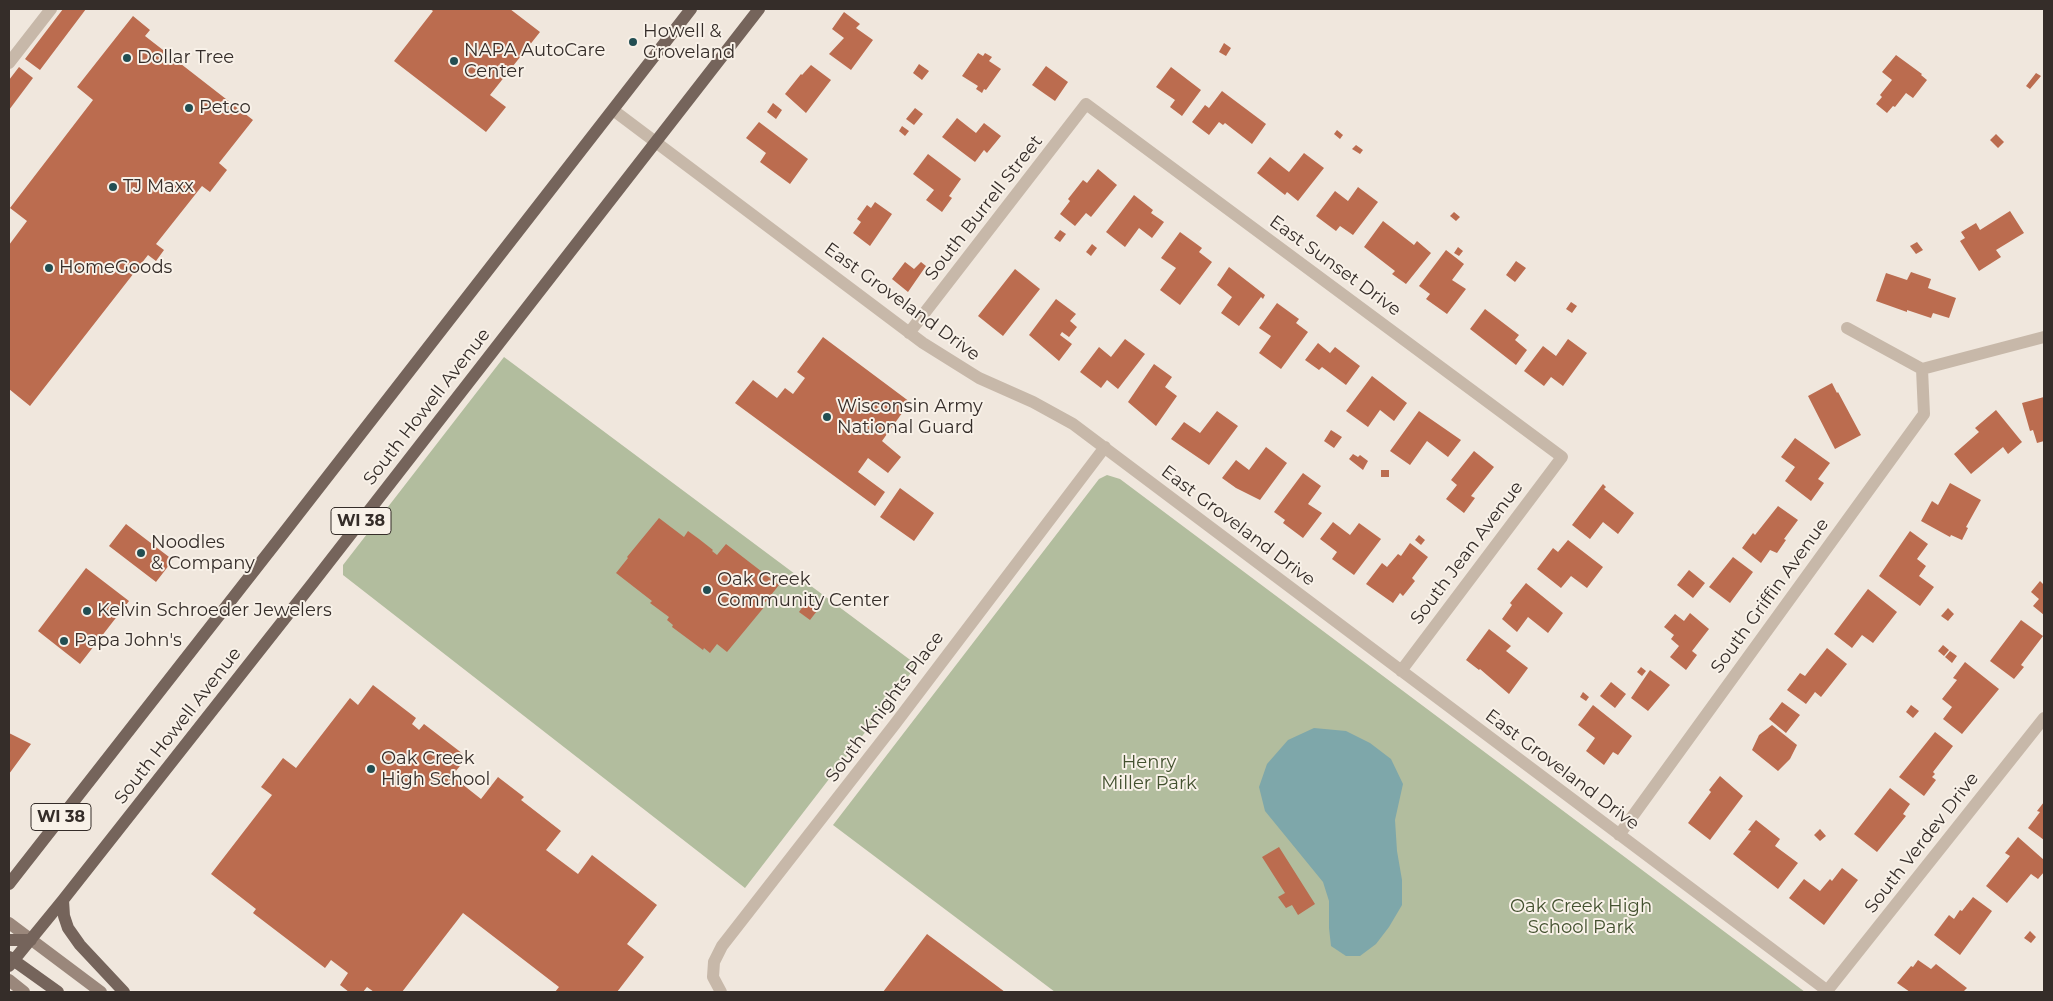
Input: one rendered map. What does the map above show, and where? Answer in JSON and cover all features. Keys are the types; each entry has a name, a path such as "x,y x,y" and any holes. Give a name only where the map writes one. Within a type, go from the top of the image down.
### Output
{"main road":[{"name":"South Howell Avenue","path":"9,884 691,9"},
{"name":"South Howell Avenue","path":"10,961 31,940 63,900 759,9"},
{"path":"63,900 64,916 68,928 80,945 124,992"},
{"path":"9,940 31,940"},
{"path":"10,961 58,992"}],"street":[{"path":"9,63 51,9"},
{"name":"South Burrell Street","path":"909,333 1086,104"},
{"name":"East Sunset Drive","path":"1086,104 1562,457"},
{"name":"East Groveland Drive","path":"613,110 909,333 979,378 1057,414 1105,447 1828,992"},
{"path":"1846,328 1922,369 2044,337"},
{"name":"South Griffin Avenue","path":"1619,834 1924,414 1922,369"},
{"name":"South Knights Place","path":"721,992 713,977 714,962 722,946 895,724 1105,447"},
{"name":"South Jean Avenue","path":"1401,671 1562,457"},
{"name":"South Verdev Drive","path":"1828,992 2044,718"},
{"path":"9,923 101,992"},
{"path":"9,980 24,992"}],"green space":[{"path":"504,357 917,665 745,888 343,575 343,565"},
{"name":"Henry Miller Park","path":"1107,475 1120,479 1805,992 1055,992 833,825 1099,479"}],"water":[{"path":"1314,728 1346,731 1370,743 1391,759 1403,784 1395,820 1397,851 1402,880 1402,905 1376,944 1360,956 1346,956 1331,946 1329,901 1323,882 1265,811 1259,787 1267,764 1288,740"}],"building":[{"path":"63,9 86,9 40,70 25,59"},
{"path":"430,9 510,9 540,32 490,95 506,107 486,132 394,61 433,11"},
{"path":"844,12 860,24 856,28 873,40 851,70 829,54 844,38 832,29"},
{"path":"133,16 150,30 145,36 253,120 219,163 227,170 210,192 202,186 156,244 164,250 156,261 148,255 30,406 9,389 9,245 27,221 10,208 93,100 77,87"},
{"path":"1224,43 1231,48 1226,56 1219,52"},
{"path":"978,53 983,56 985,53 992,57 989,61 1001,69 982,93 976,89 978,86 962,76"},
{"path":"1896,55 1922,74 1927,80 1913,98 1906,93 1895,107 1893,106 1887,113 1876,104 1882,97 1880,95 1892,80 1882,72"},
{"path":"919,64 929,71 922,80 913,73"},
{"path":"811,65 831,80 806,113 785,94"},
{"path":"1046,66 1068,82 1055,101 1032,85"},
{"path":"19,67 33,78 9,110 9,80"},
{"path":"1171,67 1201,90 1182,116 1170,107 1175,100 1156,87"},
{"path":"2036,73 2041,76 2030,89 2026,86"},
{"path":"1222,91 1266,124 1252,144 1225,123 1223,125 1219,122 1209,135 1192,122 1205,105 1209,108"},
{"path":"773,103 782,110 776,119 767,112"},
{"path":"915,108 923,114 914,125 906,119"},
{"path":"957,118 976,133 984,123 1001,136 987,153 984,150 975,162 942,137"},
{"path":"759,122 808,159 790,184 760,162 766,153 746,138"},
{"path":"902,126 909,131 905,136 899,131"},
{"path":"1337,130 1343,135 1340,139 1334,134"},
{"path":"1996,134 2004,142 1998,148 1990,140"},
{"path":"1356,145 1363,150 1360,154 1352,149"},
{"path":"1304,153 1324,168 1298,201 1287,192 1285,195 1257,173 1270,157 1289,172"},
{"path":"928,154 961,179 949,196 952,198 942,212 926,200 934,190 913,174"},
{"path":"1098,169 1117,185 1091,217 1086,213 1075,226 1060,214 1070,201 1068,199 1083,180 1087,183"},
{"path":"1358,187 1378,202 1353,235 1340,226 1336,231 1316,216 1335,191 1348,201"},
{"path":"1134,195 1153,210 1151,213 1164,222 1152,238 1139,228 1125,247 1106,232"},
{"path":"875,202 892,214 870,246 853,233 861,222 857,219 867,205 871,208"},
{"path":"2010,211 2024,233 1996,250 2001,257 1979,271 1960,241 1965,238 1961,232 1976,223 1980,230"},
{"path":"1454,212 1460,217 1456,221 1450,216"},
{"path":"1383,221 1414,245 1417,241 1431,253 1406,284 1392,274 1395,271 1364,247"},
{"path":"1060,230 1066,234 1060,242 1054,238"},
{"path":"1180,232 1202,248 1199,252 1212,262 1180,305 1160,290 1176,268 1161,258"},
{"path":"1917,242 1923,250 1916,254 1910,246"},
{"path":"1092,244 1097,248 1091,256 1086,252"},
{"path":"1458,247 1463,251 1459,256 1454,253"},
{"path":"1446,250 1464,264 1452,280 1466,289 1447,314 1426,299 1430,294 1419,286"},
{"path":"1516,261 1526,268 1515,282 1506,275"},
{"path":"905,262 914,269 921,262 926,266 908,292 892,279"},
{"path":"1229,267 1265,295 1263,299 1261,297 1239,326 1221,313 1232,297 1217,285"},
{"path":"1015,269 1040,289 1003,336 978,316"},
{"path":"1911,272 1931,279 1928,288 1956,298 1949,318 1933,313 1931,318 1876,301 1886,273 1907,280"},
{"path":"1056,299 1076,314 1070,321 1077,327 1069,337 1062,332 1060,335 1072,344 1059,361 1029,335"},
{"path":"1571,302 1577,306 1572,313 1566,309"},
{"path":"1277,303 1299,319 1296,323 1308,332 1281,369 1259,353 1271,336 1259,328"},
{"path":"1485,309 1519,335 1515,340 1527,350 1516,365 1470,329"},
{"name":"Wisconsin Army National Guard","path":"823,337 910,402 882,441 901,457 888,473 868,458 858,472 885,492 875,506 735,403 753,380 777,398 785,388 793,394 805,378 797,372"},
{"path":"1125,339 1145,354 1118,389 1107,380 1101,388 1080,372 1099,347 1111,357"},
{"path":"1568,339 1587,353 1563,386 1551,377 1544,386 1524,371 1543,346 1556,356"},
{"path":"1318,343 1330,353 1335,347 1360,366 1346,385 1322,367 1319,370 1305,360"},
{"path":"1154,364 1172,377 1165,387 1177,396 1156,426 1128,402"},
{"path":"1372,376 1407,403 1394,421 1380,410 1368,427 1346,411"},
{"path":"1832,383 1861,435 1835,449 1808,396"},
{"path":"2044,397 2044,441 2037,443 2033,430 2030,431 2022,403"},
{"path":"1996,410 2022,442 2008,454 2003,447 1971,474 1954,454 1979,432 1975,428"},
{"path":"1217,411 1238,426 1209,465 1171,439 1184,422 1200,433"},
{"path":"1419,411 1461,440 1448,457 1427,441 1410,465 1390,451"},
{"path":"1331,430 1342,437 1334,448 1324,441"},
{"path":"1795,438 1830,463 1818,479 1824,483 1811,501 1785,481 1795,467 1781,457"},
{"path":"1266,447 1287,463 1260,500 1236,488 1222,478 1236,460 1249,470"},
{"path":"1474,451 1494,467 1471,496 1475,498 1464,513 1446,499 1457,485 1451,480"},
{"path":"1353,454 1358,457 1360,455 1368,461 1363,470 1349,459"},
{"path":"1381,470 1389,470 1389,477 1381,477"},
{"path":"1303,473 1321,486 1308,504 1322,513 1303,538 1283,523 1285,520 1274,512"},
{"path":"1950,483 1981,500 1966,527 1968,528 1962,540 1951,535 1950,537 1921,521 1932,501 1938,505"},
{"path":"1603,484 1606,487 1604,489 1634,513 1618,534 1603,522 1590,539 1572,525"},
{"path":"900,488 934,513 914,541 880,517"},
{"path":"1778,506 1798,520 1784,539 1786,540 1777,553 1770,550 1761,563 1742,548"},
{"name":"Oak Creek Community Center","path":"659,518 684,537 688,531 717,555 726,544 779,585 763,605 765,606 727,652 717,644 710,653 704,648 703,650 672,627 673,625 667,620 669,617 616,573"},
{"path":"1333,522 1350,535 1359,523 1381,539 1354,575 1332,559 1337,552 1320,539"},
{"name":"Noodles & Company","path":"126,524 173,560 156,582 109,546"},
{"path":"1910,531 1928,544 1917,559 1926,566 1919,576 1934,587 1920,606 1879,576"},
{"path":"1419,535 1425,540 1421,545 1415,540"},
{"path":"1568,540 1603,567 1587,588 1571,576 1561,588 1537,569 1553,548 1558,552"},
{"path":"1410,543 1428,557 1412,578 1415,581 1403,596 1400,593 1393,603 1366,584 1382,563 1387,567 1398,554 1401,556"},
{"path":"1733,557 1753,572 1730,603 1709,587"},
{"path":"86,568 129,601 80,664 38,631"},
{"path":"1689,570 1705,583 1693,598 1677,585"},
{"path":"2040,581 2044,585 2044,615 2033,606 2039,599 2031,592"},
{"path":"1526,583 1563,613 1548,633 1528,617 1517,632 1502,619 1512,605 1510,603"},
{"path":"1868,589 1897,612 1873,643 1862,635 1852,648 1834,634"},
{"path":"808,599 820,607 810,620 799,612"},
{"path":"1948,608 1954,614 1948,621 1941,616"},
{"path":"1690,613 1709,629 1692,651 1697,655 1686,670 1670,657 1679,646 1671,639 1674,635 1664,627 1675,614 1684,621"},
{"path":"2021,620 2043,636 2021,665 2024,667 2014,679 1990,661"},
{"path":"1489,629 1511,646 1506,651 1528,668 1509,694 1480,669 1466,660"},
{"path":"1943,645 1949,650 1944,656 1938,651"},
{"path":"1827,648 1847,664 1821,697 1815,692 1806,704 1787,690 1800,673 1805,676"},
{"path":"1950,651 1957,656 1952,663 1945,657"},
{"path":"1965,662 1999,689 1962,734 1943,719 1952,707 1942,699 1957,680 1953,678"},
{"path":"1641,667 1646,671 1642,676 1637,672"},
{"path":"1650,670 1670,685 1648,711 1631,698"},
{"path":"1611,682 1626,694 1615,708 1600,696"},
{"path":"373,685 416,718 412,724 419,730 424,724 467,757 452,776 481,799 498,777 524,797 521,800 561,831 546,850 578,874 592,855 657,905 627,944 644,957 617,992 555,992 559,987 463,913 402,992 374,992 367,987 363,992 349,992 340,985 348,973 331,960 325,968 253,913 256,909 211,874 272,795 261,787 283,758 296,768 350,698 358,705"},
{"path":"1583,692 1589,697 1586,701 1580,697"},
{"path":"1782,702 1800,715 1786,733 1769,719"},
{"path":"1593,705 1632,736 1618,755 1613,752 1604,765 1586,751 1595,738 1578,725"},
{"path":"1911,705 1919,711 1913,718 1906,712"},
{"path":"1772,725 1797,745 1790,759 1778,771 1752,750 1759,735"},
{"path":"1935,732 1953,746 1933,772 1935,774 1932,777 1936,780 1924,796 1899,777"},
{"path":"9,733 31,744 9,774"},
{"path":"1720,776 1743,796 1710,840 1688,823 1711,792 1709,790"},
{"path":"1890,788 1910,804 1903,814 1906,816 1877,852 1854,834"},
{"path":"2044,802 2044,840 2028,828 2040,812 2037,811"},
{"path":"1756,820 1780,839 1775,846 1798,863 1778,889 1733,854 1751,831 1748,830"},
{"path":"1820,829 1826,836 1820,841 1814,835"},
{"path":"2018,837 2044,860 2044,872 2038,879 2031,874 2007,903 1986,886 2010,856 2005,853"},
{"path":"1279,847 1315,904 1298,915 1292,905 1286,908 1278,897 1285,893 1262,857"},
{"path":"1842,868 1858,880 1824,925 1789,898 1804,879 1820,891 1830,879 1832,881"},
{"path":"1973,897 1992,911 1960,955 1934,935 1949,915 1954,919"},
{"path":"2030,931 2036,937 2031,943 2024,938"},
{"path":"927,934 1005,992 883,992"},
{"path":"1918,960 1931,969 1936,964 1967,988 1963,992 1910,992 1897,983"}],"place":[{"name":"Howell & Groveland","path":"633,42"},
{"name":"Dollar Tree","path":"127,58"},
{"name":"NAPA AutoCare Center","path":"454,61"},
{"name":"Petco","path":"189,108"},
{"name":"TJ Maxx","path":"113,187"},
{"name":"HomeGoods","path":"49,268"},
{"name":"Wisconsin Army National Guard","path":"827,417"},
{"name":"Noodles & Company","path":"141,553"},
{"name":"Oak Creek Community Center","path":"707,590"},
{"name":"Kelvin Schroeder Jewelers","path":"87,611"},
{"name":"Papa John's","path":"64,641"},
{"name":"Oak Creek High School","path":"371,769"}],"park label":[{"name":"Oak Creek High School Park","path":"1581,918"}]}
